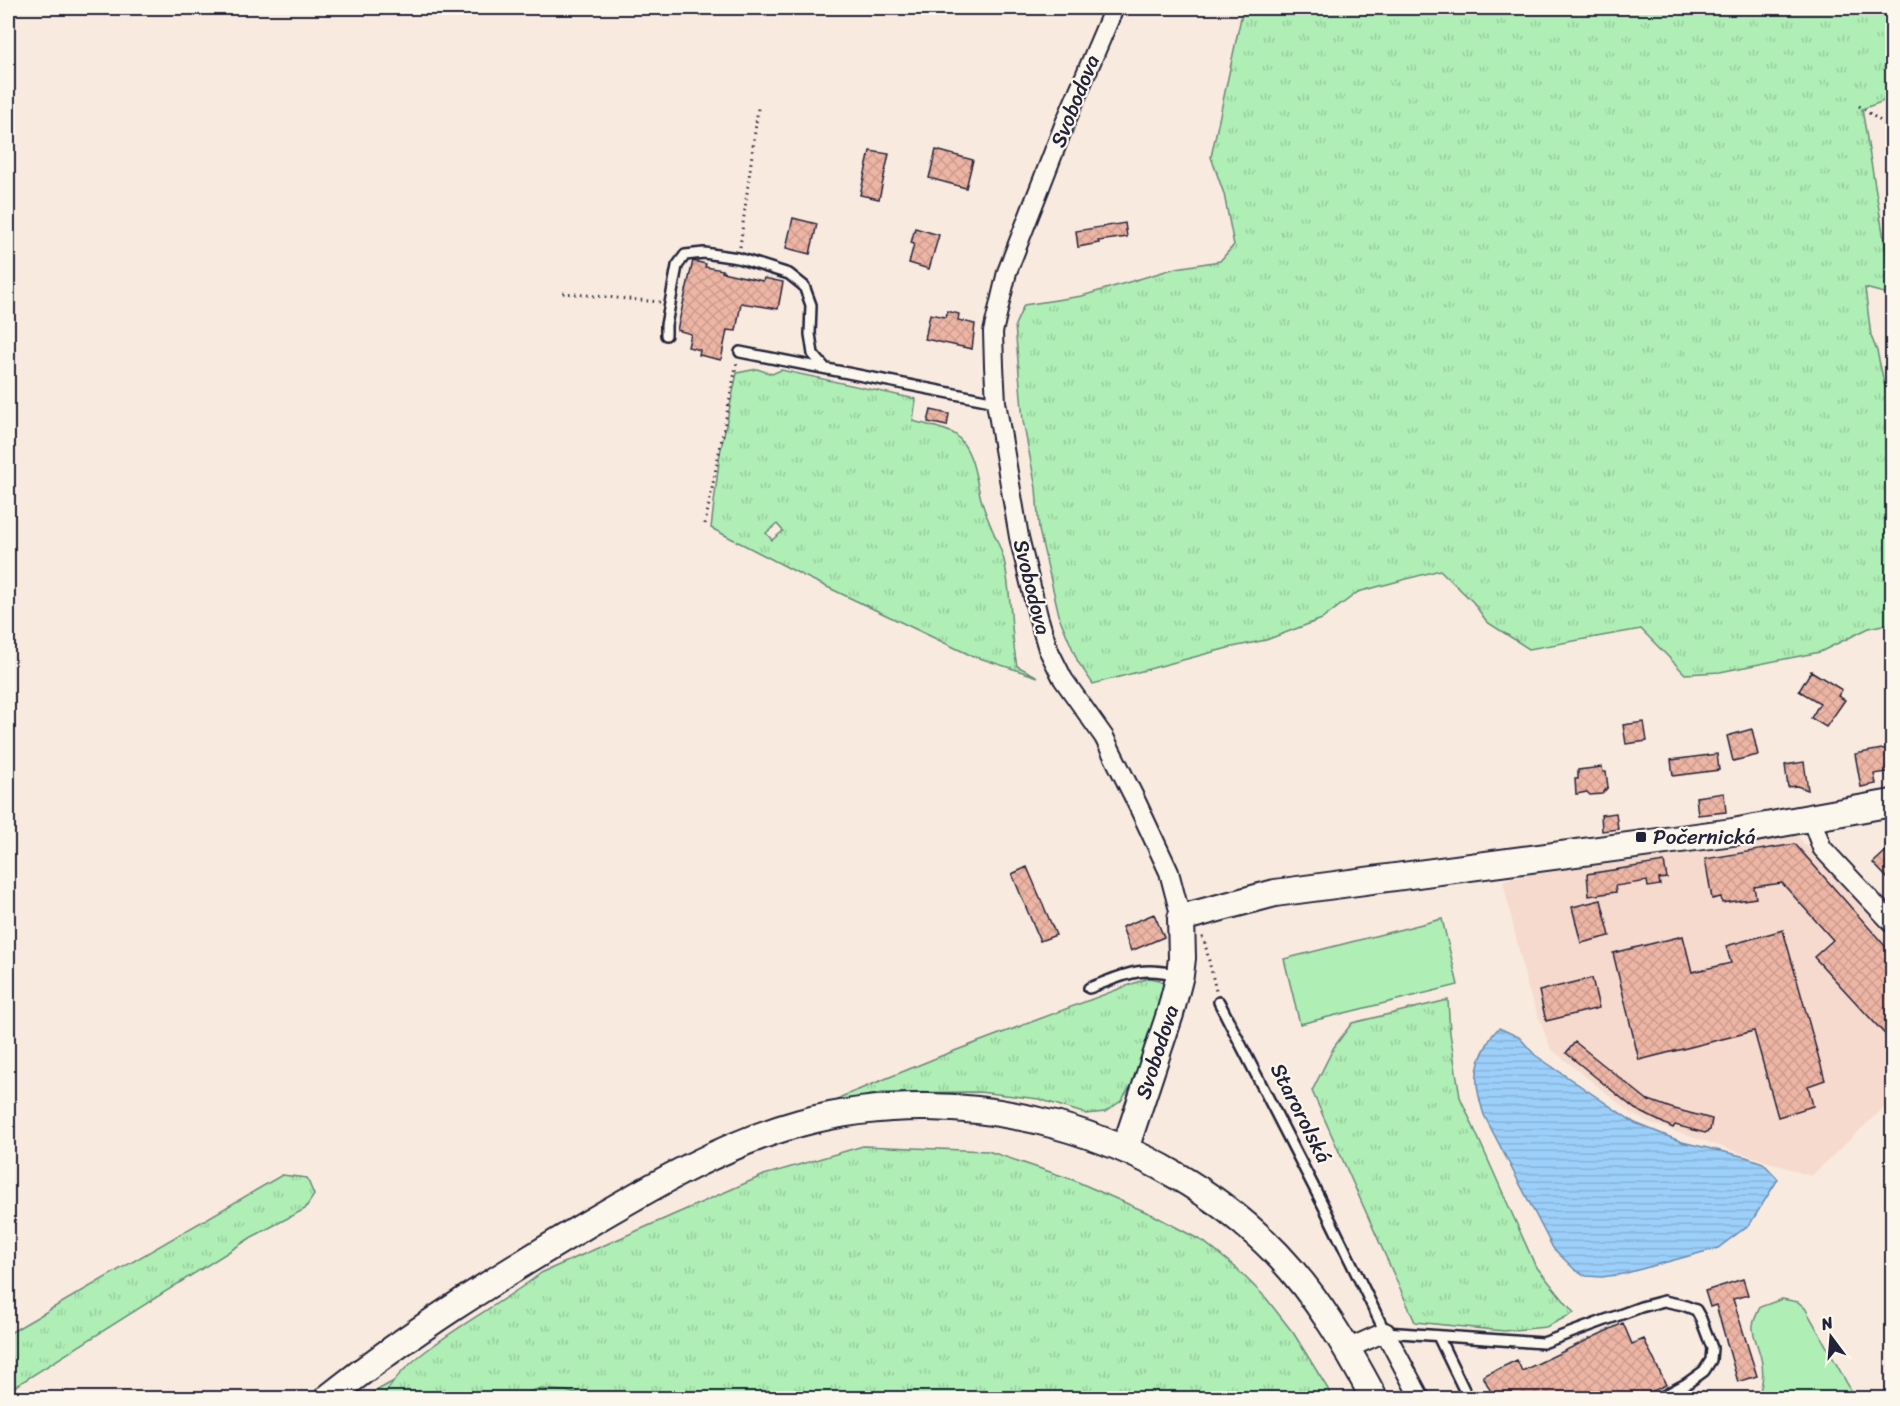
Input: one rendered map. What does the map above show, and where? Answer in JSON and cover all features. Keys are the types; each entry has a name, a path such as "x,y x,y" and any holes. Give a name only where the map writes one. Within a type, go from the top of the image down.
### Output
{"main road":[{"path":"1180,918 1275,893 1721,833 1893,803"},
{"name":"Svobodova","path":"1125,1149 1170,1014 1180,975 1182,958 1180,918"},
{"path":"328,1398 434,1319 517,1265 651,1188 717,1154 798,1123 833,1115 905,1107 959,1109 1012,1115 1041,1122 1125,1149 1156,1163 1192,1185 1234,1215 1295,1274 1347,1349 1374,1398"}],"street":[{"name":"Svobodova","path":"1114,8 1065,123 1007,272 993,332 996,402 1019,537 1048,649 1063,679 1104,737 1130,787 1169,872 1180,918"},
{"path":"1811,818 1822,848 1893,923"},
{"path":"1347,1349 1384,1332"},
{"name":"Starorolská","path":"1384,1332 1420,1398"}],"lane":[{"path":"666,335 677,266 686,255 704,253 738,258 789,274 804,286 811,305 810,334 813,354 825,368"},
{"path":"740,352 996,402"},
{"path":"1089,988 1126,974 1145,970 1180,975"},
{"name":"Starorolská","path":"1219,1002 1384,1332"},
{"path":"1384,1332 1543,1343 1641,1307 1664,1301 1683,1305 1696,1310 1701,1318 1712,1348 1711,1360 1704,1371 1660,1398"},
{"path":"1438,1336 1468,1398"}],"path":[{"path":"1858,106 1893,129"},
{"path":"738,258 758,108"},
{"path":"563,293 670,303"},
{"path":"705,524 740,352"},
{"path":"1180,918 1204,939 1219,1002"}],"shaded area":[{"path":"1792,830 1892,941 1892,1100 1811,1176 1635,1116 1551,1049 1528,989 1503,881 1565,866"}],"green space":[{"path":"1243,8 1892,8 1892,98 1862,109 1892,286 1892,295 1865,288 1871,336 1877,351 1892,418 1892,623 1869,628 1820,652 1720,672 1685,674 1641,629 1529,649 1487,622 1473,602 1440,570 1358,592 1322,619 1266,640 1093,684 1078,662 1060,619 1039,530 1036,488 1023,421 1015,325 1024,305 1082,296 1176,268 1220,261 1234,245 1224,194 1211,157"},
{"path":"757,369 772,374 781,370 916,399 913,421 943,429 957,436 970,456 982,503 1004,560 1017,666 1038,677 970,655 804,576 711,528 720,453 737,373","holes":["777,524 783,531 772,540 766,533"]},
{"path":"1442,919 1458,985 1300,1024 1284,959"},
{"path":"1148,978 1160,980 1165,986 1139,1074 1121,1101 1105,1112 1086,1114 1039,1099 979,1092 882,1093 836,1102 841,1097 941,1056"},
{"path":"1448,1000 1450,1033 1460,1097 1535,1265 1574,1313 1546,1327 1504,1331 1415,1322 1312,1091 1334,1047 1352,1023"},
{"path":"863,1146 988,1151 1071,1179 1153,1215 1204,1242 1234,1266 1266,1298 1294,1334 1328,1389 1331,1398 592,1398 538,1389 513,1398 382,1398 394,1380 432,1346 541,1273 764,1175"},
{"path":"282,1175 307,1178 314,1195 305,1209 252,1237 8,1391 8,1334"},
{"path":"1782,1299 1798,1302 1805,1308 1853,1394 1853,1398 1757,1398 1763,1373 1762,1361 1753,1331 1754,1323 1760,1307"},
{"path":"394,1381 382,1398 363,1398"},
{"path":"538,1389 566,1391 592,1398 513,1398"}],"water":[{"path":"1499,1028 1519,1037 1535,1055 1635,1123 1682,1142 1763,1163 1778,1179 1750,1224 1718,1248 1623,1274 1602,1277 1586,1276 1575,1270 1553,1248 1484,1115 1477,1087 1477,1070 1491,1037"}],"building":[{"path":"936,150 973,160 966,188 929,178"},
{"path":"870,151 889,154 879,199 860,195"},
{"path":"793,218 817,224 810,254 786,248"},
{"path":"1125,223 1127,237 1098,241 1099,243 1078,247 1076,231"},
{"path":"915,228 939,235 929,269 909,263"},
{"path":"693,261 706,264 705,267 723,270 722,272 763,281 764,278 783,282 778,309 741,303 736,331 727,330 721,360 699,355 700,350 688,347 691,334 677,330"},
{"path":"947,311 959,314 958,320 975,324 972,349 925,339 930,314 946,317"},
{"path":"931,410 949,414 947,426 928,422"},
{"path":"1811,671 1842,690 1838,696 1845,700 1826,727 1811,718 1820,703 1799,691"},
{"path":"1644,722 1647,741 1626,744 1623,725"},
{"path":"1752,729 1758,755 1733,761 1727,736"},
{"path":"1893,747 1893,771 1874,774 1876,784 1861,787 1855,754"},
{"path":"1717,754 1719,770 1673,776 1671,760"},
{"path":"1804,762 1808,790 1797,786 1788,787 1785,765"},
{"path":"1602,767 1603,772 1606,772 1608,787 1602,794 1590,795 1587,792 1576,794 1575,779 1578,779 1578,770"},
{"path":"1724,793 1726,812 1698,815 1696,797"},
{"path":"1616,813 1618,829 1602,831 1601,815"},
{"path":"1795,844 1893,955 1893,1043 1814,957 1833,940 1782,883 1754,887 1756,898 1722,903 1721,897 1712,899 1705,859"},
{"path":"1886,851 1893,857 1893,884 1873,863"},
{"path":"1664,862 1667,878 1659,879 1660,885 1648,887 1647,881 1615,886 1616,892 1589,896 1587,874"},
{"path":"1027,867 1056,935 1040,941 1012,874"},
{"path":"1601,900 1610,936 1581,943 1572,907"},
{"path":"1154,914 1164,937 1131,951 1122,927"},
{"path":"1783,930 1825,1080 1808,1086 1813,1106 1778,1117 1754,1031 1639,1060 1613,953 1683,936 1692,972 1731,963 1726,946"},
{"path":"1592,978 1599,1008 1546,1021 1539,991"},
{"path":"1575,1042 1650,1102 1649,1100 1712,1119 1710,1130 1705,1133 1675,1125 1673,1128 1635,1109 1566,1053"},
{"path":"1743,1279 1748,1295 1733,1299 1757,1376 1738,1382 1716,1305 1710,1307 1705,1291"},
{"path":"1623,1323 1632,1344 1644,1339 1666,1385 1638,1398 1494,1398 1483,1376 1517,1360 1522,1371"}],"place":[{"name":"Počernická","path":"1641,837"}]}
